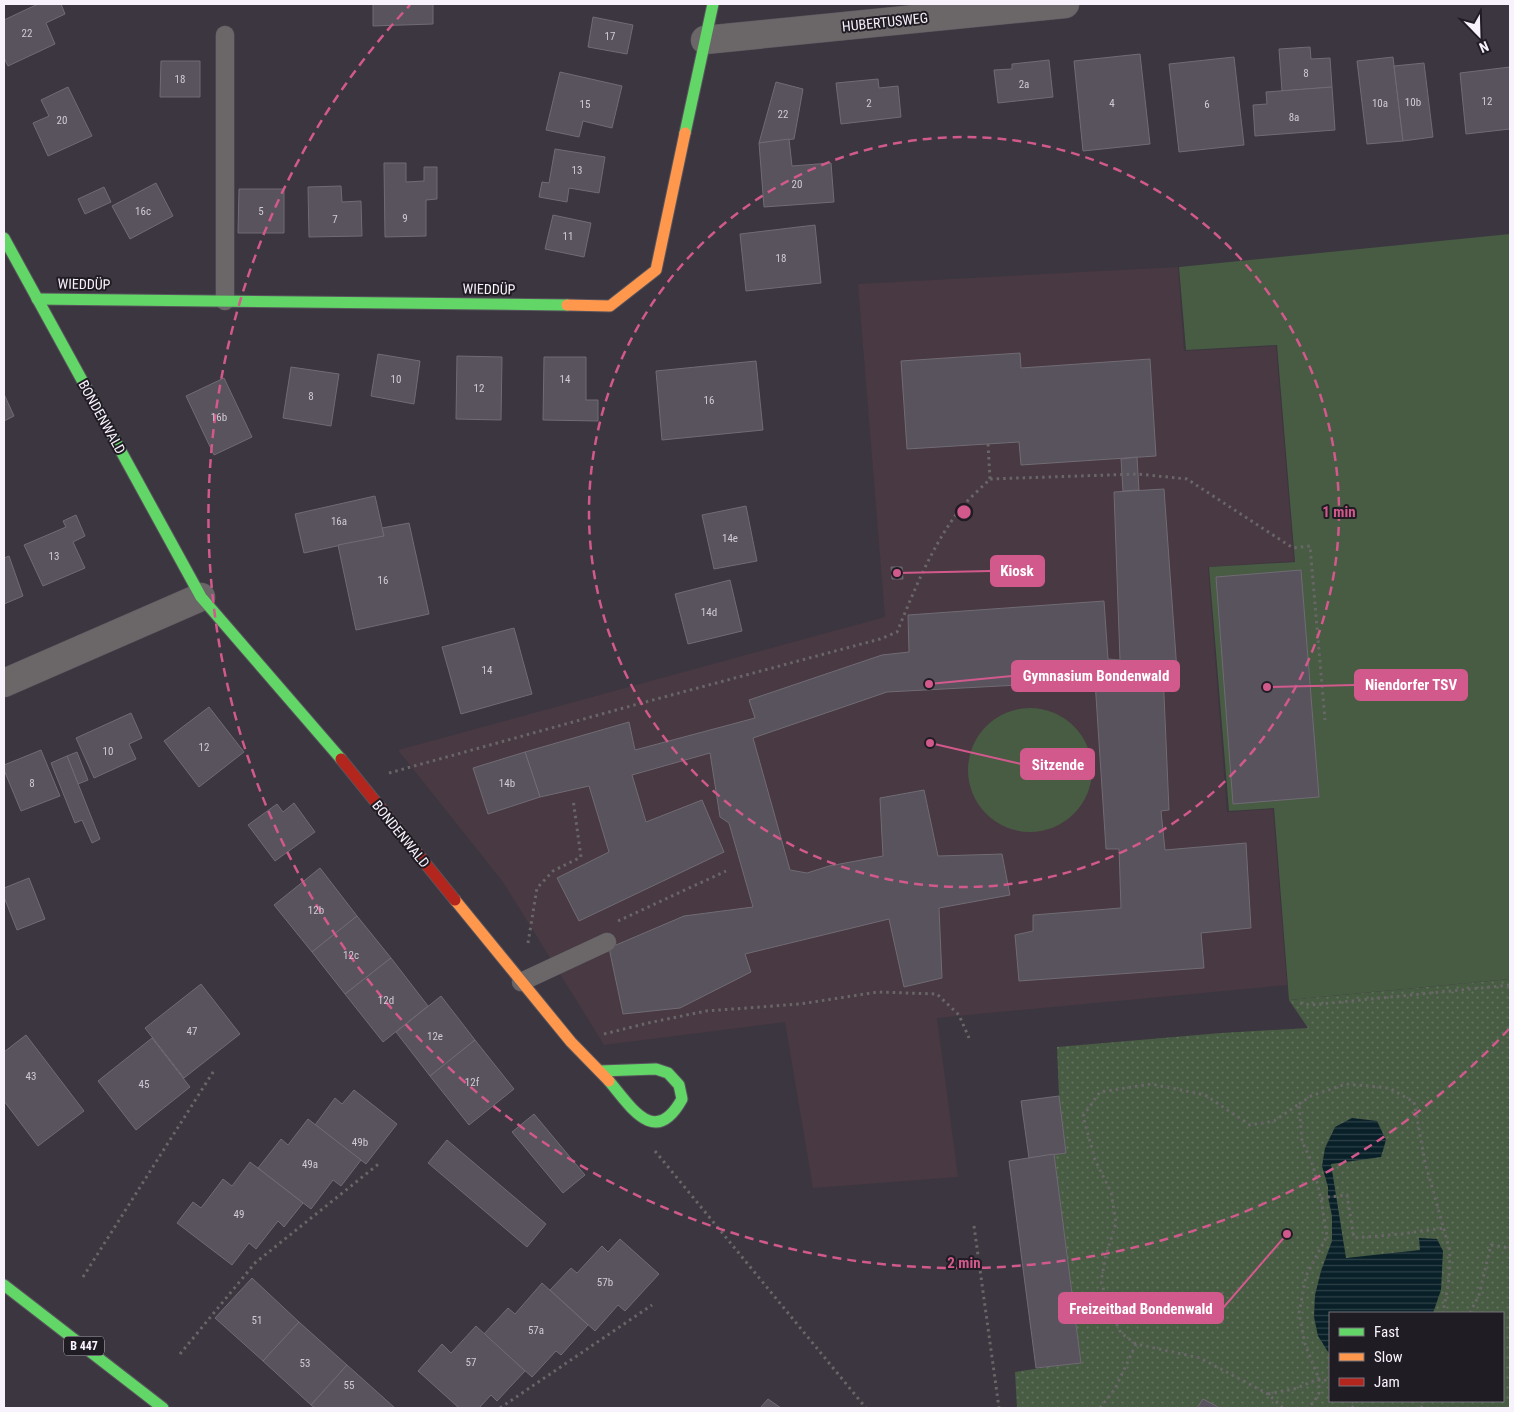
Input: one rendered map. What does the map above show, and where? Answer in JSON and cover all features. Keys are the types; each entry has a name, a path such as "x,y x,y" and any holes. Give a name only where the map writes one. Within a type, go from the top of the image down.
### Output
{"street":[{"name":"WIEDDÜP","path":"37,299 610,306 656,270 713,4"},
{"name":"HUBERTUSWEG","path":"705,40 1065,4"},
{"name":"BONDENWALD","path":"4,238 201,597 334,749 521,982 638,1116 651,1122 665,1120 675,1112 682,1099 679,1085 668,1073 656,1070 600,1071"},
{"path":"4,683 201,597"},
{"name":"B 447","path":"4,1284 163,1408"}],"lane":[{"path":"225,35 226,301"},
{"path":"521,982 607,942"}],"path":[{"path":"988,444 990,479"},
{"path":"360,781 880,639 897,632 912,594 930,557 958,511 990,479 1138,474 1187,479 1294,548 1310,546 1325,720"},
{"path":"528,946 537,888 553,871 581,857 573,798"},
{"path":"1300,1003 1311,1005 1510,985"},
{"path":"576,1047 607,1033 706,1011 800,1004 878,992 937,994 959,1016 969,1038"},
{"path":"83,1277 215,1069"},
{"path":"1282,1408 1268,1394 1200,1358 1136,1344 1122,1332 1110,1311 1101,1281 1106,1255 1116,1223 1111,1192 1095,1160 1083,1116 1100,1092 1151,1084 1205,1095 1250,1125 1274,1121 1311,1096 1346,1084 1388,1088 1414,1102 1424,1162 1450,1251 1449,1279 1443,1312"},
{"path":"1298,1104 1302,1141 1313,1165 1327,1236 1306,1276 1299,1313 1305,1344 1318,1379 1319,1393 1314,1402 1307,1408"},
{"path":"634,1111 652,1148 866,1408"},
{"path":"180,1354 255,1263 382,1162"},
{"path":"1321,1199 1347,1195 1354,1238 1444,1228"},
{"path":"974,1226 999,1408"},
{"path":"1471,1312 1480,1295 1491,1246 1510,1248"},
{"path":"500,1408 652,1305"},
{"path":"1100,1408 1115,1389 1136,1344"},
{"path":"1268,1394 1294,1389 1318,1379 1329,1381"}],"shaded area":[{"path":"1178,267 1184,351 1276,346 1294,561 1208,567 1227,812 1273,809 1287,985 937,1018 958,1177 813,1188 785,1022 604,1045 503,882 398,750 885,617 858,284"}],"green space":[{"path":"1510,234 1510,979 1289,1000 1274,808 1229,811 1209,567 1295,562 1277,345 1186,350 1179,267"},
{"path":"1030,708 1054,713 1074,726 1087,746 1092,770 1087,794 1074,814 1054,827 1030,832 1006,827 986,814 973,794 968,770 973,746 986,726 1006,713"},
{"path":"1510,979 1510,1408 1017,1408 1015,1372 1081,1362 1054,1154 1066,1152 1059,1096 1057,1047 1221,1033 1308,1028 1289,1000"}],"water":[{"path":"1352,1118 1377,1121 1386,1140 1381,1157 1331,1164 1346,1258 1420,1250 1419,1238 1437,1239 1443,1251 1441,1290 1433,1312 1329,1312 1329,1353 1318,1336 1314,1317 1315,1295 1332,1241 1332,1216 1328,1187 1322,1166 1325,1148 1335,1127"}],"building":[{"path":"38,4 61,4 65,14 46,23 55,44 8,66 4,58 4,20"},
{"path":"373,4 433,4 433,24 373,26"},
{"path":"593,17 633,25 627,54 588,47"},
{"path":"1310,47 1311,59 1330,58 1332,87 1282,91 1279,49"},
{"path":"1140,54 1150,144 1083,151 1074,61"},
{"path":"1234,57 1244,145 1179,152 1169,64"},
{"path":"1393,57 1403,141 1367,144 1357,61"},
{"path":"1049,60 1053,97 998,103 994,70 1012,69 1012,64"},
{"path":"161,61 200,61 200,97 160,97"},
{"path":"1424,63 1433,137 1403,141 1394,66"},
{"path":"1510,67 1510,129 1466,134 1460,73"},
{"path":"560,72 622,86 612,128 583,121 579,137 546,130"},
{"path":"878,79 879,88 898,86 901,117 841,124 836,83"},
{"path":"776,82 803,89 794,139 759,143"},
{"path":"68,87 92,136 48,156 33,123 49,116 41,100"},
{"path":"1332,87 1335,130 1255,136 1253,105 1267,104 1266,92"},
{"path":"789,139 792,166 831,163 834,202 764,207 759,143"},
{"path":"555,149 605,157 599,193 569,188 567,202 539,197 542,182 549,183"},
{"path":"384,163 406,163 406,182 424,181 424,167 437,167 437,199 426,200 426,236 385,237"},
{"path":"156,183 173,216 130,239 112,206"},
{"path":"341,186 342,202 361,201 362,236 309,237 308,187"},
{"path":"104,187 111,202 85,214 78,199"},
{"path":"239,189 284,189 284,233 238,233"},
{"path":"553,215 591,223 584,257 545,249"},
{"path":"815,225 821,283 746,291 740,234"},
{"path":"1020,353 1021,368 1150,359 1156,456 1021,465 1019,442 907,449 901,361"},
{"path":"378,354 420,361 414,404 371,396"},
{"path":"457,356 502,357 501,420 456,419"},
{"path":"544,357 586,357 586,400 598,400 598,421 543,420"},
{"path":"756,361 763,430 662,440 656,371"},
{"path":"291,367 339,374 331,426 283,418"},
{"path":"224,378 252,437 214,455 186,396"},
{"path":"4,394 14,416 4,421"},
{"path":"1137,457 1139,490 1123,491 1121,459"},
{"path":"1164,489 1177,671 1163,672 1169,810 1161,811 1165,850 1246,843 1251,928 1201,933 1204,968 1019,981 1015,935 1033,931 1033,915 1121,908 1119,849 1106,849 1095,681 887,692 753,738 790,870 807,873 829,866 883,856 880,798 924,790 938,856 1002,854 1010,895 939,908 942,978 904,987 889,919 745,954 751,972 680,1008 623,1014 609,948 684,916 753,907 729,823 720,817 710,753 632,775 646,822 702,800 724,852 579,921 557,878 609,852 589,786 540,797 525,752 629,722 635,750 755,718 749,700 882,655 909,652 908,615 1104,601 1108,659 1120,660 1114,492"},
{"path":"375,496 384,536 304,553 295,514"},
{"path":"746,506 757,561 714,569 702,515"},
{"path":"76,515 85,536 73,542 85,568 43,586 24,545 66,527 63,521"},
{"path":"409,523 429,614 356,630 338,545 384,536 382,528"},
{"path":"9,556 23,596 4,604 4,558"},
{"path":"891,567 902,567 903,579 892,579"},
{"path":"1301,570 1319,797 1233,804 1216,577"},
{"path":"730,580 742,631 688,644 675,594"},
{"path":"514,628 532,694 461,714 442,647"},
{"path":"209,707 244,752 199,787 164,741"},
{"path":"131,713 142,738 129,744 136,759 94,778 76,738"},
{"path":"41,750 60,796 21,811 4,770 4,765"},
{"path":"77,752 88,780 78,784 67,756"},
{"path":"525,752 540,797 488,814 473,768"},
{"path":"67,756 100,839 92,843 82,820 75,823 51,763"},
{"path":"294,803 315,832 275,861 248,825 277,804 283,812"},
{"path":"320,868 357,916 312,952 274,905"},
{"path":"29,878 45,919 17,930 4,897 4,888"},
{"path":"357,916 391,958 345,994 312,952"},
{"path":"391,958 428,1006 383,1042 345,994"},
{"path":"201,984 240,1034 184,1078 145,1028"},
{"path":"441,996 475,1040 430,1076 396,1032"},
{"path":"26,1035 84,1111 38,1146 4,1101 4,1052"},
{"path":"152,1038 190,1087 136,1130 98,1081"},
{"path":"475,1040 514,1089 469,1125 430,1076"},
{"path":"354,1090 397,1124 366,1164 315,1125 335,1098 342,1104"},
{"path":"1059,1096 1066,1153 1029,1158 1021,1101"},
{"path":"534,1114 585,1175 563,1193 512,1132"},
{"path":"308,1119 361,1160 341,1186 333,1180 311,1209 258,1168 281,1139 288,1145"},
{"path":"447,1140 546,1224 527,1247 428,1163"},
{"path":"1054,1154 1081,1363 1036,1368 1009,1161"},
{"path":"250,1162 303,1203 284,1227 278,1221 256,1249 249,1243 232,1265 177,1223 193,1202 201,1208 223,1179 232,1186"},
{"path":"620,1239 659,1274 625,1311 618,1305 595,1331 550,1290 571,1268 577,1273 602,1246 608,1252"},
{"path":"252,1278 299,1322 263,1361 215,1318"},
{"path":"542,1283 588,1325 561,1355 556,1351 532,1377 484,1334 508,1308 515,1314"},
{"path":"299,1322 347,1365 311,1405 263,1361"},
{"path":"476,1326 525,1371 497,1401 491,1395 479,1408 459,1408 418,1371 442,1344 451,1353"},
{"path":"347,1365 395,1408 315,1408 311,1405"},
{"path":"768,1399 781,1408 760,1408"},
{"path":"1203,1399 1220,1408 1197,1408"}],"traffic: fast":[{"path":"685,133 713,4"},
{"path":"4,238 201,597 341,759"},
{"path":"37,299 567,305"},
{"path":"600,1071 656,1069 668,1073 679,1085 682,1099 672,1113 662,1121 653,1122 635,1111 609,1081"},
{"path":"4,1285 163,1408"}],"traffic: slow":[{"path":"567,305 610,306 656,270 685,133"},
{"path":"455,900 571,1042 609,1081"}],"traffic: jam":[{"path":"341,759 455,900"}],"place":[{"name":"Kiosk","path":"897,573"},
{"name":"Gymnasium Bondenwald","path":"929,684"},
{"name":"Niendorfer TSV","path":"1267,687"},
{"name":"Sitzende","path":"930,743"},
{"name":"Freizeitbad Bondenwald","path":"1287,1234"}]}
